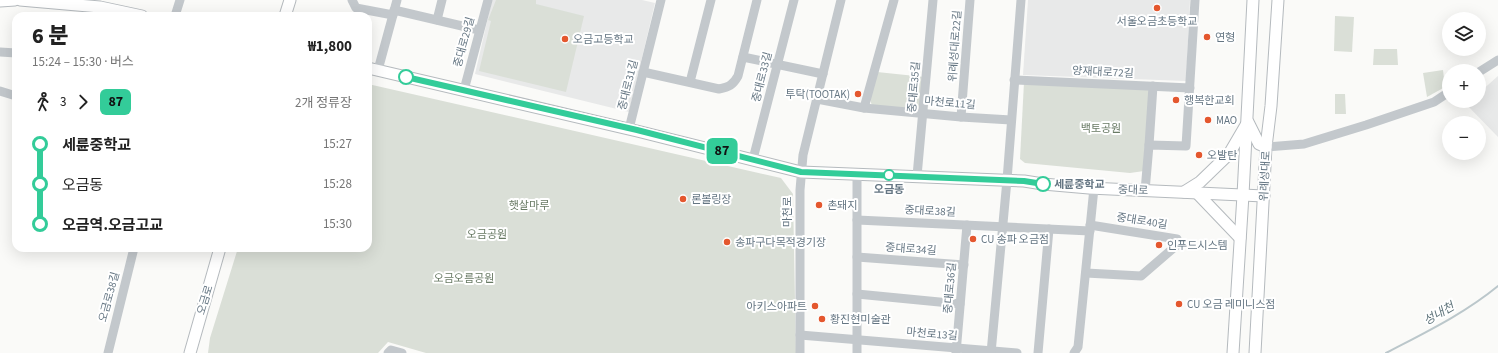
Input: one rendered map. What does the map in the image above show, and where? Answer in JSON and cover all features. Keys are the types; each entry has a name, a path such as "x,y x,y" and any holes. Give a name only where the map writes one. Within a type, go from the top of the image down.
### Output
{"main road":[{"path":"0,1 15,0"},
{"path":"20,0 99,11"},
{"path":"286,12 290,0"},
{"name":"위례성대로","path":"1233,353 1253,0"},
{"name":"위례성대로","path":"1255,353 1266,147 1270,118 1278,0"},
{"name":"중대로","path":"373,69 629,129 801,172 1006,180 1094,188 1264,196"},
{"path":"1247,118 1257,124 1260,124 1270,118"},
{"path":"1247,118 1258,144 1266,147"},
{"path":"1183,192 1200,182 1229,154 1247,118"},
{"path":"1196,192 1240,238"},
{"name":"오금로","path":"190,353 219,252"}],"street":[{"path":"176,12 180,0"},
{"path":"352,0 356,8 394,12 479,30"},
{"path":"373,69 397,0"},
{"path":"437,20 442,0"},
{"name":"중대로29길","path":"464,90 488,0"},
{"name":"중대로31길","path":"629,129 661,0"},
{"path":"690,82 711,0"},
{"path":"643,72 720,89 734,84 738,76 743,57 755,0"},
{"name":"중대로33길","path":"753,159 794,0"},
{"name":"마천로","path":"800,353 799,264 801,172 803,155 841,0"},
{"path":"864,108 894,0"},
{"name":"중대로35길","path":"918,176 933,0"},
{"name":"위례성대로22길","path":"961,117 970,0"},
{"path":"1017,353 991,352 1021,0"},
{"path":"1149,145 1186,146 1195,0"},
{"path":"0,52 12,53"},
{"path":"743,57 823,74"},
{"path":"1486,68 1498,60"},
{"name":"양재대로72길","path":"1014,80 1190,88"},
{"path":"1145,190 1153,86"},
{"path":"0,91 12,95"},
{"path":"1266,147 1304,144 1366,126 1434,102 1442,97"},
{"name":"마천로11길","path":"817,99 864,108 1011,120"},
{"path":"857,174 857,353"},
{"path":"1074,353 1078,347 1094,188"},
{"name":"중대로38길","path":"857,220 1049,229 1090,228"},
{"name":"중대로36길","path":"956,350 967,225"},
{"name":"중대로40길","path":"1086,273 1141,276 1176,245 1177,239 1090,228"},
{"path":"1038,353 1049,229"},
{"name":"오금로38길","path":"108,353 133,252"},
{"name":"중대로34길","path":"857,257 964,265"},
{"path":"857,294 960,304"},
{"name":"마천로13길","path":"800,335 857,340 908,348 991,352"},
{"path":"388,353 391,350 402,353"}],"shaded area":[{"name":"오금고등학교","path":"492,0 642,0 655,3 629,112 475,74"},
{"path":"1028,0 1190,0 1186,81 1023,75"},
{"path":"1498,76 1498,137 1486,125 1486,116 1478,116 1470,108 1486,108 1486,87"}],"green space":[{"path":"496,0 536,0 536,4 584,16 566,92 479,71 491,21 488,20"},
{"path":"1335,16 1354,17 1352,52 1334,51"},
{"path":"1374,49 1397,49 1398,65 1373,65"},
{"path":"1442,70 1442,89 1427,97 1423,73"},
{"path":"877,72 925,77 922,111 872,106 870,99"},
{"name":"백토공원","path":"1024,82 1151,89 1144,171 1130,173 1025,163 1020,159"},
{"name":"오금공원","path":"372,85 781,178 793,194 796,353 426,353 388,342 378,353 208,353 210,338 237,252 372,252"},
{"path":"1335,94 1345,94 1346,114 1335,114"}],"waterway":[{"name":"성내천","path":"1386,353 1458,314 1498,286"}],"bus line":[{"name":"87","path":"406,77 637,130 801,172 1024,181 1043,184"}],"place":[{"name":"서울오금초등학교","path":"1157,8"},
{"name":"연형","path":"1207,37"},
{"name":"오금고등학교","path":"565,39"},
{"name":"투탁(TOOTAK)","path":"858,94"},
{"name":"행복한교회","path":"1176,100"},
{"name":"MAO","path":"1208,120"},
{"name":"오발탄","path":"1199,155"},
{"name":"오금동","path":"889,175"},
{"name":"세륜중학교","path":"1043,184"},
{"name":"론볼링장","path":"683,199"},
{"name":"촌돼지","path":"819,205"},
{"name":"CU 송파 오금점","path":"973,239"},
{"name":"송파구다목적경기장","path":"727,242"},
{"name":"인푸드시스템","path":"1159,245"},
{"name":"CU 오금 레미니스점","path":"1179,304"},
{"name":"아키스아파트","path":"815,306"},
{"name":"황진현미술관","path":"822,319"}],"park label":[{"name":"햇살마루","path":"529,205"},
{"name":"오금오름공원","path":"464,278"}]}
